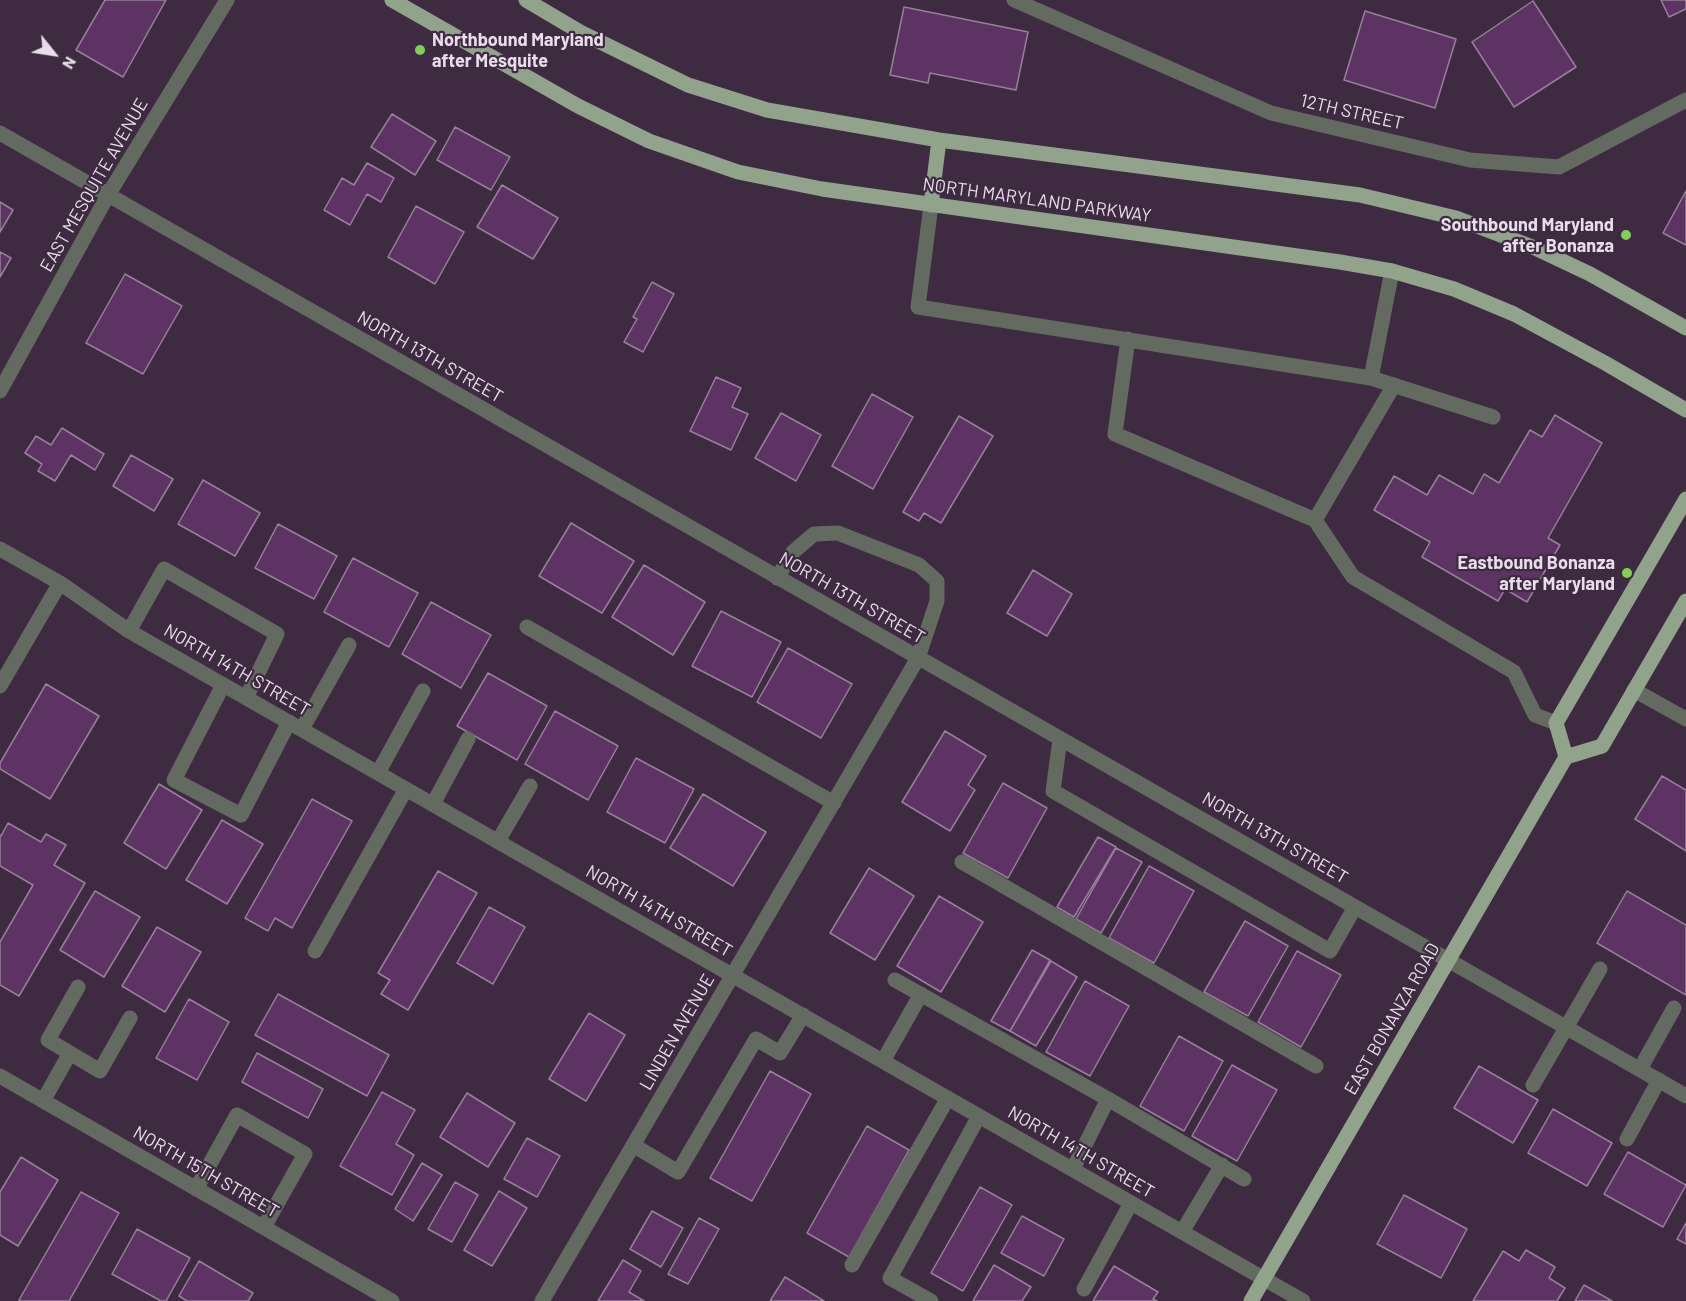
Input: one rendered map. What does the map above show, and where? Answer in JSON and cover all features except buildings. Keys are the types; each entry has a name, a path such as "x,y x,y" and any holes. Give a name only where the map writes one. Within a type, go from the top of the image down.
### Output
{"main road":[{"name":"NORTH MARYLAND PARKWAY","path":"392,0 578,106 649,141 738,172 822,189 1392,271 1454,289 1514,314 1686,410"},
{"path":"526,0 580,32 688,85 767,110 939,140 1360,195 1456,218 1536,248 1590,274 1686,328"},
{"path":"931,205 939,140"},
{"path":"1686,500 1556,723 1566,757 1602,746 1686,601"},
{"name":"EAST BONANZA ROAD","path":"1251,1301 1566,757"}],"street":[{"name":"EAST MESQUITE AVENUE","path":"0,391 108,195 227,0"},
{"name":"12TH STREET","path":"1014,0 1271,113 1470,160 1559,167 1686,100"},
{"name":"NORTH 13TH STREET","path":"0,133 1686,1096"},
{"path":"931,205 918,307 1371,378 1493,417"},
{"path":"1371,378 1392,271"},
{"path":"1128,339 1115,434 1315,520 1353,577 1514,672 1535,715 1556,723"},
{"path":"1315,520 1394,385"},
{"name":"LINDEN AVENUE","path":"542,1301 918,658 937,601 937,580 919,565 838,533 814,534 793,552 777,578"},
{"name":"NORTH 14TH STREET","path":"0,549 60,583 129,631 1303,1301"},
{"path":"129,631 164,569 277,634 246,698"},
{"path":"0,686 60,583"},
{"path":"527,627 834,802"},
{"path":"223,684 174,780 241,815 349,645"},
{"path":"1634,690 1686,719"},
{"path":"378,773 423,691"},
{"path":"433,804 468,739"},
{"path":"1060,739 1053,791 1330,951 1355,907"},
{"path":"498,841 530,786"},
{"path":"315,951 406,789"},
{"path":"962,862 1316,1066"},
{"path":"1533,1085 1599,969"},
{"path":"895,980 1108,1099 1244,1179"},
{"path":"78,987 48,1040 100,1071 130,1018"},
{"path":"883,1061 921,994"},
{"path":"1640,1069 1674,1008"},
{"path":"633,1145 678,1172 756,1039 780,1053 803,1015"},
{"path":"43,1101 70,1053"},
{"name":"NORTH 15TH STREET","path":"0,1076 392,1301"},
{"path":"1627,1139 1659,1080"},
{"path":"852,1265 948,1098"},
{"path":"1073,1169 1108,1099"},
{"path":"196,1189 237,1115 305,1154 264,1227"},
{"path":"931,1301 890,1278 979,1116"},
{"path":"1182,1232 1222,1165"},
{"path":"1084,1289 1131,1203"}],"place":[{"name":"Northbound Maryland after Mesquite","path":"420,50"},
{"name":"Southbound Maryland after Bonanza","path":"1626,235"},
{"name":"Eastbound Bonanza after Maryland","path":"1627,573"}]}
